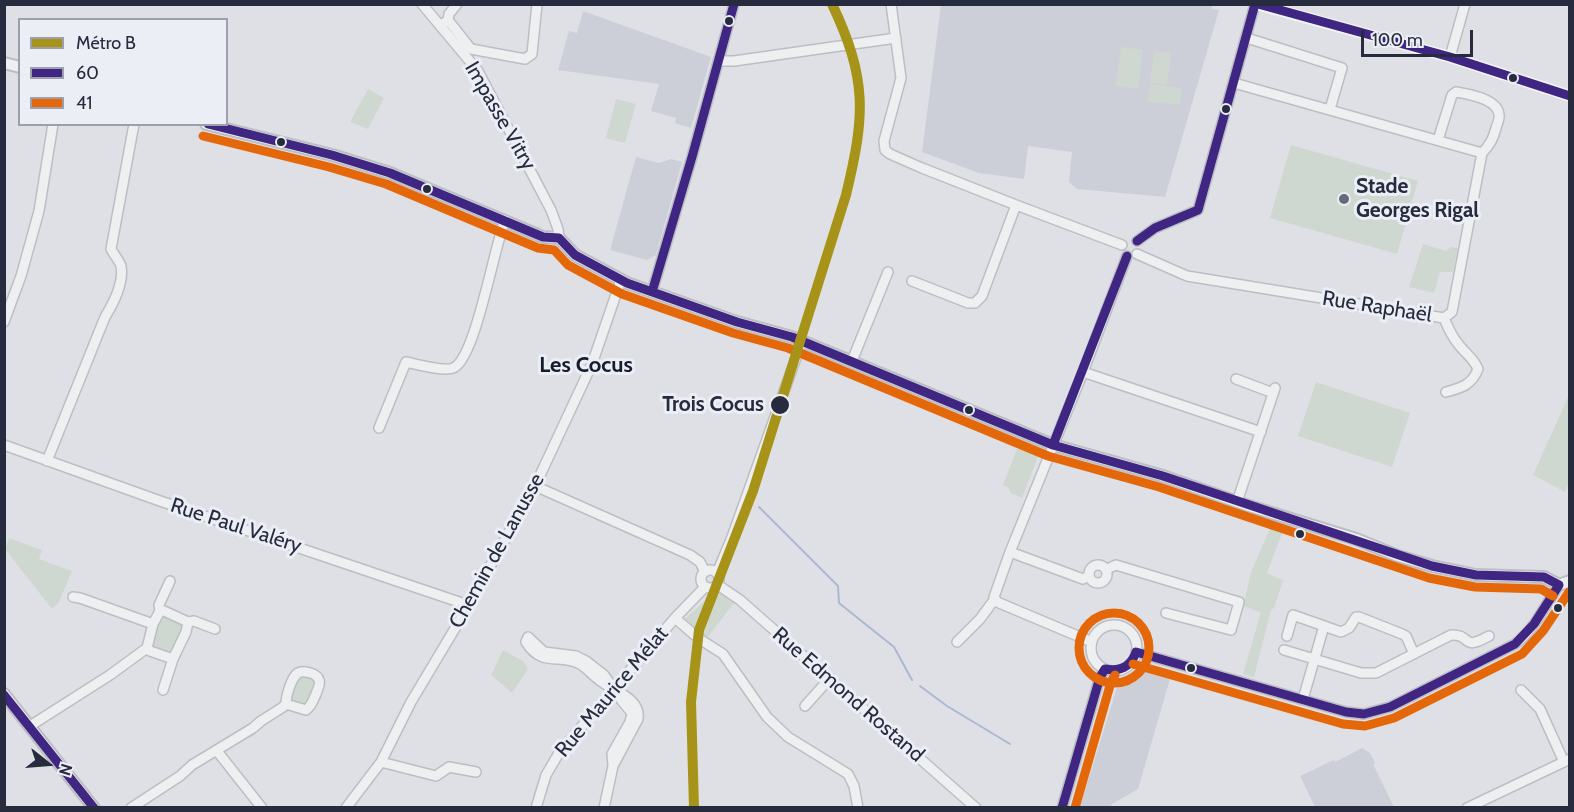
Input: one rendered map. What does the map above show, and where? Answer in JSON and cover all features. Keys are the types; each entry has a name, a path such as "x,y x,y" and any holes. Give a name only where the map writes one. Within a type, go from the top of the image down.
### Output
{"main road":[{"path":"1256,4 1450,57 1569,96"}],"street":[{"name":"Impasse Vitry","path":"422,4 445,23 478,71 551,210 558,229 558,238"},
{"path":"457,4 445,23 471,49 525,59 532,54 537,4"},
{"path":"652,291 734,4"},
{"path":"891,4 901,78 884,141 885,150 922,168 1122,244"},
{"path":"1137,241 1155,228 1198,210 1256,4"},
{"path":"1450,57 1465,4"},
{"path":"718,61 734,61 896,38"},
{"path":"1247,38 1342,68 1330,109"},
{"path":"1234,83 1482,153 1492,143 1500,116 1497,107 1491,102 1456,92 1452,95 1438,140"},
{"path":"4,322 21,276 39,211 54,126"},
{"path":"47,461 105,316 114,303 121,269 111,249 134,126"},
{"path":"214,126 332,155 390,173 543,237 558,238 575,255 621,280 737,322 802,341 1053,445 1163,476 1432,566 1476,575 1544,577 1564,583 1525,637 1515,644 1390,707 1372,712 1353,713 1136,652"},
{"name":"Rue Raphaël","path":"1137,254 1187,276 1444,318 1452,312 1482,153"},
{"path":"912,281 968,303 975,303 982,296 1016,205"},
{"path":"379,428 406,362 447,369 455,368 462,360 479,317 506,220"},
{"path":"1129,238 1137,241 1139,246 1137,254 1127,256 1122,251 1122,244 1129,238"},
{"path":"957,642 980,619 994,600 1010,552 1127,256"},
{"path":"852,362 888,272"},
{"name":"Chemin de Lanusse","path":"346,807 381,762 411,702 535,486 592,364 621,280"},
{"path":"1444,318 1450,333 1475,362 1478,369 1474,378 1465,387 1446,392"},
{"path":"717,573 802,341"},
{"path":"1083,372 1261,432"},
{"path":"1236,379 1274,391 1237,502"},
{"name":"Rue Paul Valéry","path":"4,445 468,604"},
{"path":"535,486 690,555 700,562 705,572"},
{"path":"1010,552 1083,579 1089,576"},
{"path":"1101,564 1107,569 1107,577 1102,582 1094,582 1089,576 1089,571 1093,566 1101,564"},
{"path":"1107,569 1116,565 1239,602 1231,630 1166,613"},
{"path":"711,570 717,573 720,579 718,585 712,588 705,587 701,579 705,572 711,570"},
{"path":"30,726 110,675 147,648 153,624 160,611 159,605 170,581"},
{"name":"Rue Edmond Rostand","path":"718,585 740,600 976,807"},
{"name":"Rue Maurice Mélat","path":"536,807 550,767 559,753 675,618 705,587"},
{"path":"73,597 153,624"},
{"path":"994,600 1092,642"},
{"path":"160,611 188,622 194,621 215,628"},
{"path":"1287,636 1293,615 1341,632 1349,628 1356,617 1359,617 1406,636 1414,654"},
{"path":"675,618 698,638 723,654 768,717 788,737 848,774 854,786 858,807"},
{"path":"163,690 188,622"},
{"path":"1120,626 1132,634 1136,642 1136,652 1133,660 1124,668 1117,671 1105,669 1092,655 1092,642 1103,628 1120,626"},
{"path":"1303,699 1324,626"},
{"path":"1284,650 1361,673 1376,673 1451,635 1460,636 1469,643 1475,644 1489,636"},
{"path":"588,666 543,658 531,649 526,639 531,637 544,652 576,656 604,675 633,715 612,754 613,766 604,807"},
{"path":"147,648 173,659"},
{"path":"1062,807 1100,677 1105,669"},
{"path":"304,671 317,676 320,680 319,686 310,707 306,710 286,704 286,698 295,676 304,671"},
{"path":"805,706 830,678"},
{"path":"1467,807 1567,760 1540,709 1521,690"},
{"path":"4,694 94,807"},
{"path":"131,807 286,704"},
{"path":"218,751 262,807"},
{"path":"381,762 436,776 449,767 476,772"},
{"path":"610,777 610,807"}],"shaded area":[{"path":"1213,4 1212,9 1219,10 1165,197 1077,189 1069,182 1072,152 1028,146 1024,179 979,173 922,152 941,5"},
{"path":"583,11 711,57 691,128 675,123 676,118 651,111 659,84 558,70 569,31 577,33"},
{"path":"1121,47 1143,50 1138,89 1116,86"},
{"path":"1154,51 1171,53 1167,85 1150,83"},
{"path":"1150,84 1182,88 1180,105 1148,101"},
{"path":"368,89 384,98 368,129 350,122"},
{"path":"616,99 636,104 625,143 606,138"},
{"name":"Stade Georges Rigal","path":"1291,145 1418,181 1397,254 1270,218"},
{"path":"636,157 659,163 671,159 682,162 656,255 647,260 610,250"},
{"path":"1423,244 1446,251 1451,247 1458,248 1453,272 1440,272 1434,293 1409,287"},
{"path":"1316,382 1410,413 1392,467 1298,436"},
{"path":"1569,395 1569,483 1565,492 1533,475"},
{"path":"1020,441 1041,449 1022,498 1011,493 1008,487 1003,485"},
{"path":"1274,519 1286,523 1267,573 1283,580 1274,608 1271,610 1254,677 1243,674 1261,612 1243,606 1251,572"},
{"path":"9,538 42,550 39,559 72,571 59,602 52,609 5,549"},
{"path":"715,592 734,603 707,638 685,619"},
{"path":"161,615 178,618 185,627 170,655 153,649 150,640"},
{"path":"503,650 523,661 528,669 512,693 491,675"},
{"path":"1144,671 1170,679 1138,789 1110,807 1080,807 1118,684 1137,672"},
{"path":"301,676 315,678 316,686 305,706 291,701 290,697"},
{"path":"1362,748 1370,753 1394,807 1315,807 1300,776"}],"waterway":[{"path":"759,507 838,586 839,603 894,647 912,680"},
{"path":"920,686 947,706 1010,744"}],"metro line":[{"name":"B","path":"694,808 691,702 699,630 753,491 846,195 857,143 860,98 857,77 844,31 832,4"}],"transit line":[{"name":"60","path":"652,292 734,4"},
{"name":"60","path":"1137,241 1155,228 1198,210 1255,4"},
{"name":"60","path":"1258,4 1450,57 1570,96"},
{"name":"60","path":"216,126 332,155 390,173 543,237 559,238 575,255 627,283 737,322 792,337 1053,445 1163,476 1432,566 1476,575 1544,577 1559,585 1534,624 1515,644 1390,707 1364,714 1346,712 1136,652 1128,665 1115,670 1105,669 1100,677 1062,808"},
{"name":"41","path":"203,136 329,167 386,184 538,248 554,250 568,265 622,294 733,333 788,348 1048,456 1159,487 1429,578 1475,587 1541,589 1553,596"},
{"name":"60","path":"1053,445 1127,256"},
{"name":"41","path":"1133,664 1343,724 1365,726 1394,718 1522,654 1543,631 1569,592"},
{"name":"41","path":"1114,613 1133,619 1143,629 1149,648 1143,667 1133,677 1114,683 1095,677 1085,667 1079,648 1085,629 1095,619 1114,613"},
{"name":"41","path":"1075,808 1111,682 1115,675"},
{"name":"60","path":"4,695 94,808"}],"place":[{"name":"Stade Georges Rigal","path":"1344,199"},
{"name":"Trois Cocus","path":"780,405"}],"district":[{"name":"Les Cocus","path":"586,366"}]}
